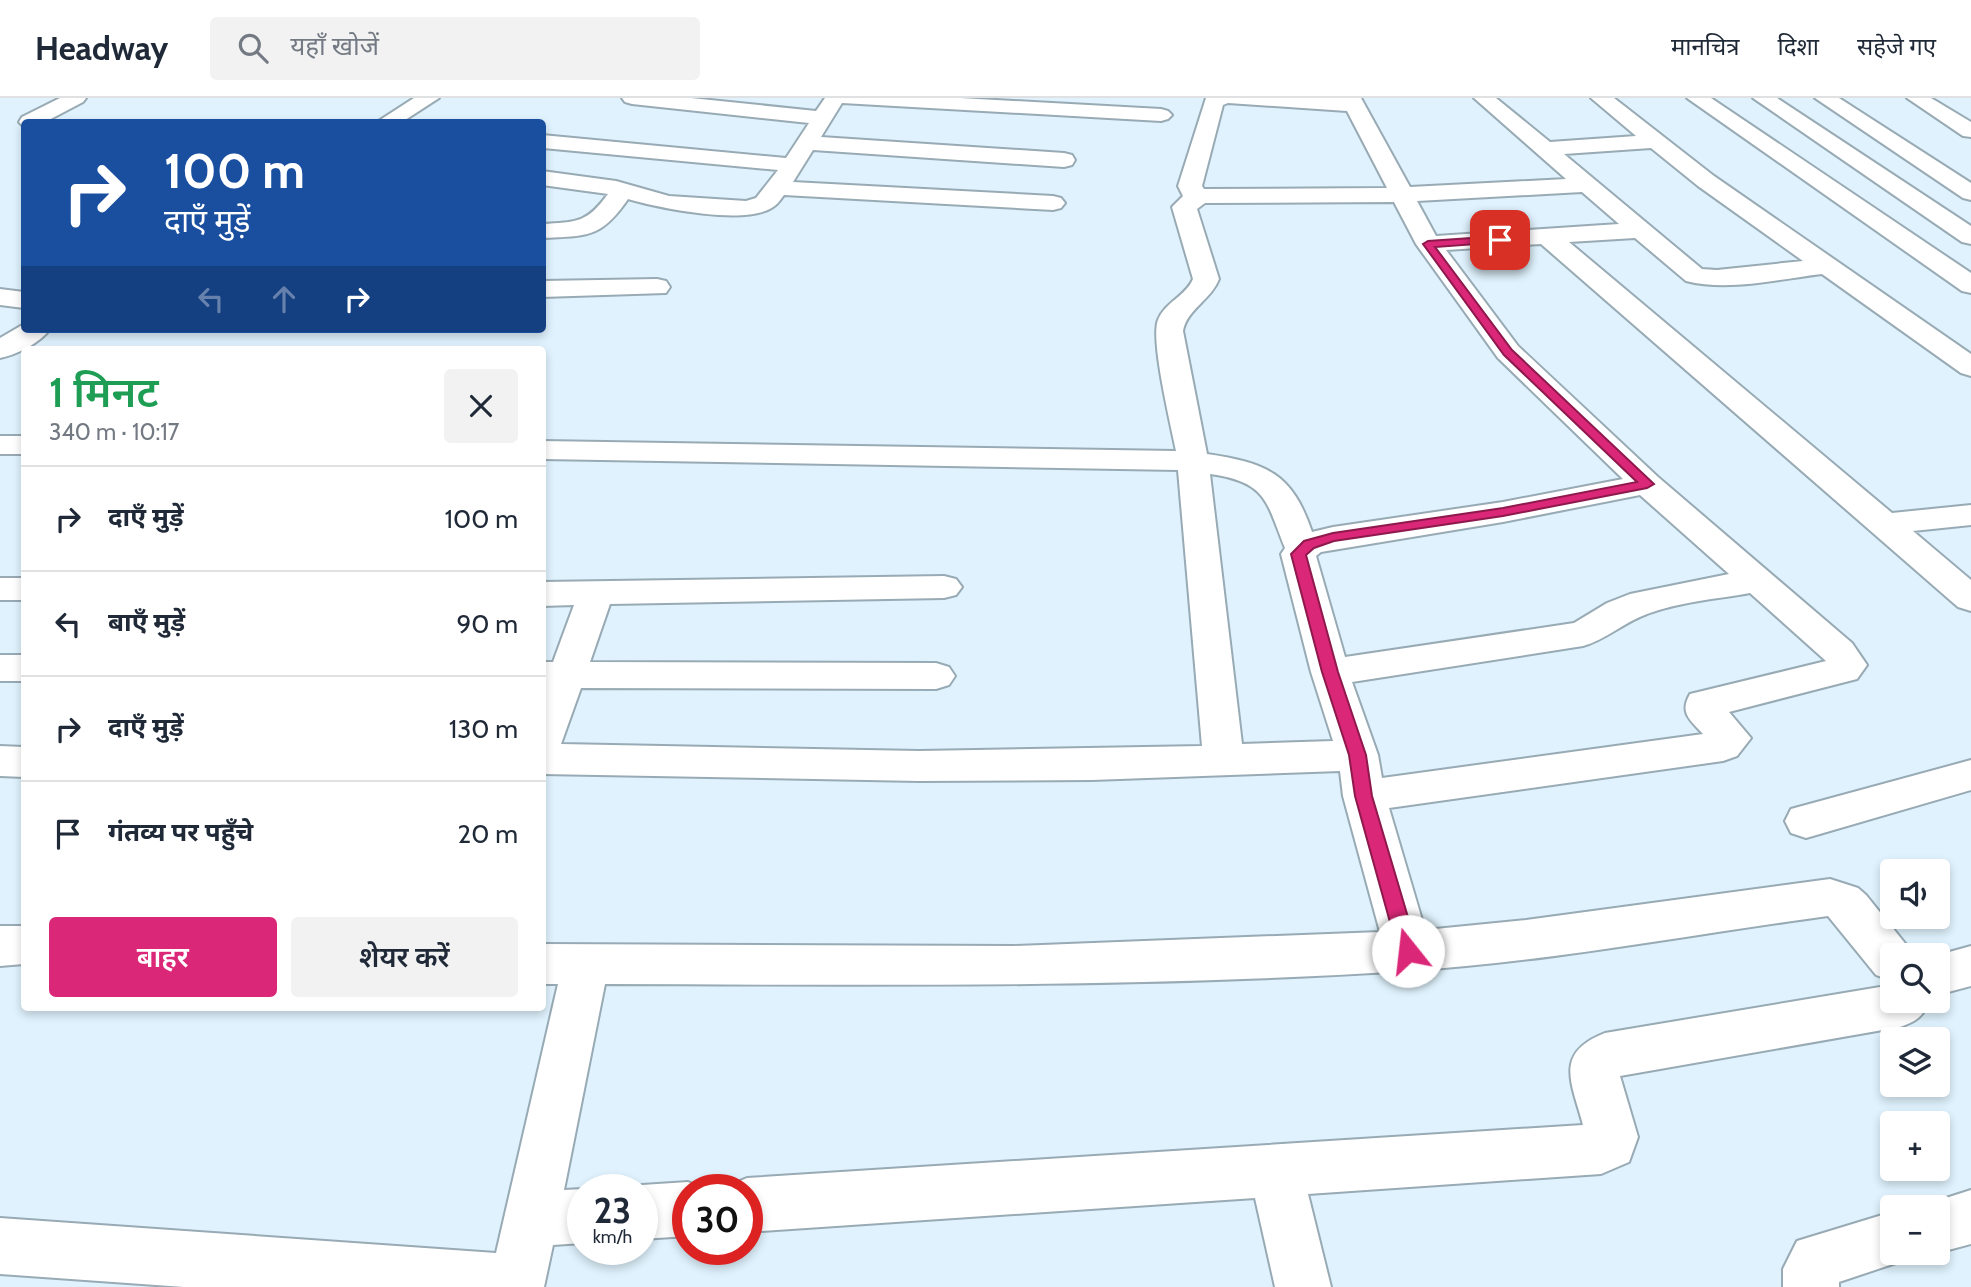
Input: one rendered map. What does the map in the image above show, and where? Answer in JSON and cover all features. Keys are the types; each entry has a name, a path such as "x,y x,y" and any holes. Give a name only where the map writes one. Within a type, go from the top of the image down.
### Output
{"street":[{"path":"36,119 76,98"},
{"path":"393,119 429,98"},
{"path":"632,98 822,118"},
{"path":"546,179 623,190 668,203 747,208 764,203 778,188 835,98"},
{"path":"845,98 1074,103 1161,115"},
{"path":"1199,196 1191,191 1191,186 1214,102 1223,98"},
{"path":"1232,98 1353,101 1428,244 1508,352 1647,484 1839,652 1848,665 1844,670 1704,704 1705,712 1728,733 1731,738 1729,743 1686,753 1364,796"},
{"path":"1483,98 1639,230 1700,277 1717,278 1827,266"},
{"path":"1601,98 1706,181 1827,266 1959,347 1971,368"},
{"path":"1697,98 1971,285"},
{"path":"1763,98 1971,237"},
{"path":"1825,98 1971,193"},
{"path":"1917,98 1971,131"},
{"path":"1047,230 1074,103"},
{"path":"546,141 792,165"},
{"path":"1545,149 1656,141"},
{"path":"806,143 1064,160"},
{"path":"1224,760 1193,461 1169,331 1175,311 1199,294 1206,279 1184,207 1186,203 1199,196 1347,197 1589,185"},
{"path":"778,188 1053,203"},
{"path":"546,231 594,225 602,219 623,190"},
{"path":"1428,244 1639,230"},
{"path":"1547,236 1887,524 1971,599"},
{"path":"546,289 657,287"},
{"path":"0,297 21,300"},
{"path":"0,350 29,333"},
{"path":"0,445 21,445"},
{"path":"546,450 1193,461 1266,482 1275,489 1302,549 1298,560 1330,672 1358,755 1364,796 1408,951"},
{"path":"1302,549 1333,537 1503,512 1647,484"},
{"path":"1887,524 1971,515"},
{"path":"1330,672 1583,634 1620,611 1643,602 1759,580"},
{"path":"546,594 943,587"},
{"path":"0,589 21,589"},
{"path":"546,724 556,675 596,595"},
{"path":"0,668 21,668"},
{"path":"556,675 936,676"},
{"path":"546,759 919,766 1092,765 1358,755"},
{"path":"0,761 21,762"},
{"path":"1806,821 1971,775"},
{"path":"0,1246 516,1285 530,1220 564,964 1013,966 1408,951 1526,939 1830,897 1842,901 1850,908 1880,946"},
{"path":"0,946 21,946"},
{"path":"1950,972 1971,966"},
{"path":"763,1204 1601,1149 1611,1144 1612,1137 1593,1068 1605,1056 1880,1009"},
{"path":"1275,1170 1303,1287"},
{"path":"530,1220 567,1217"},
{"path":"1950,1223 1971,1217"},
{"path":"1811,1287 1811,1269 1817,1262 1880,1243"}],"route":[{"path":"1408,951 1364,796 1358,755 1330,672 1298,554 1309,544 1333,537 1503,512 1647,484 1508,352 1428,244 1500,240"}]}
